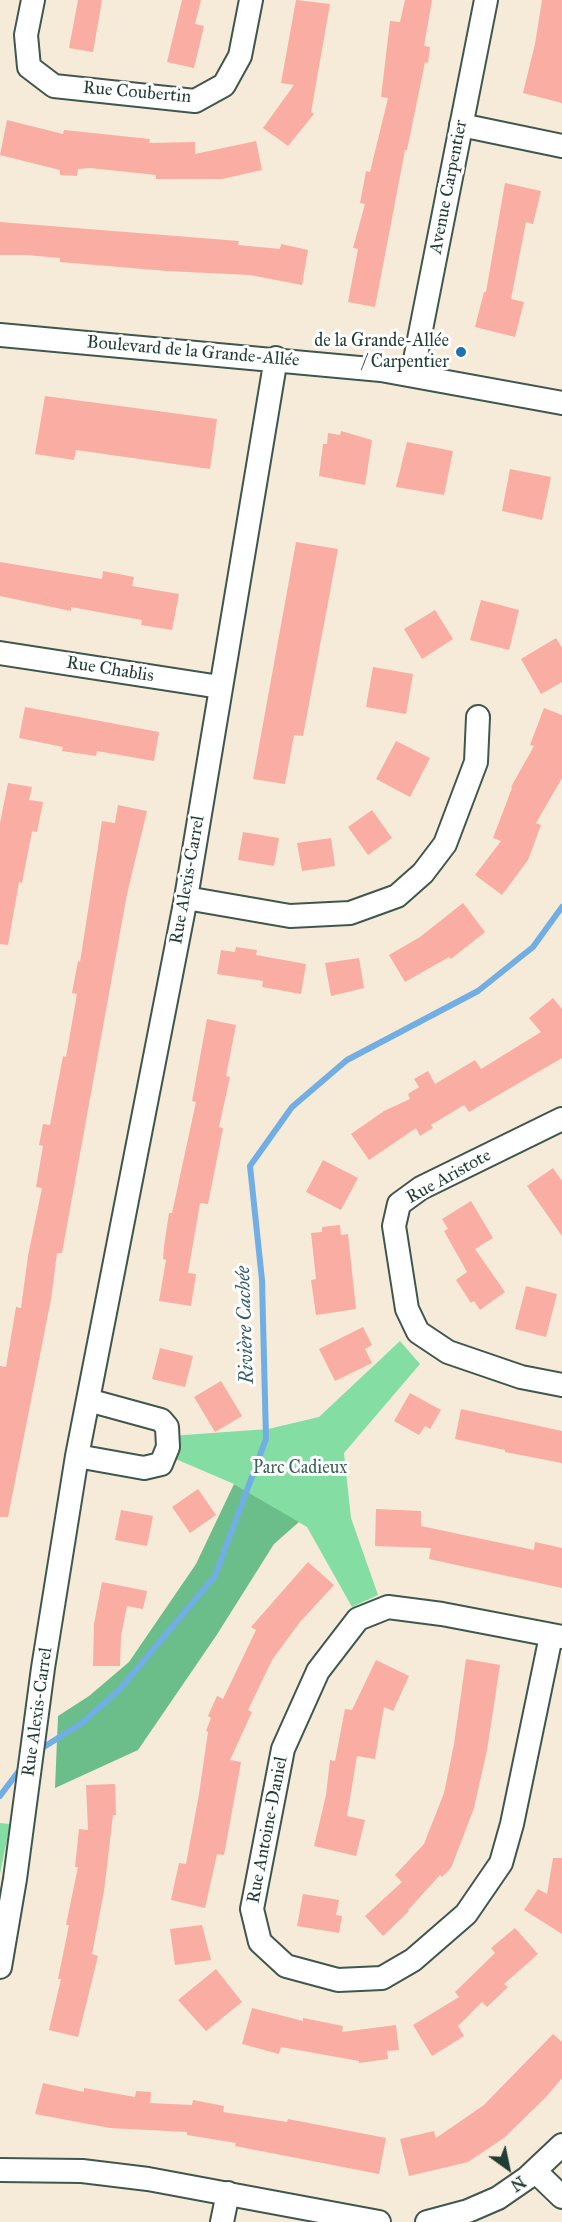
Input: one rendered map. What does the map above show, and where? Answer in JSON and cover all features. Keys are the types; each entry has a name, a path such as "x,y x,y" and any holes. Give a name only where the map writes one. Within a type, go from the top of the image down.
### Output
{"street":[{"name":"Rue Coubertin","path":"33,0 26,35 29,67 54,86 195,101 224,85 230,76 240,56 251,0"},
{"name":"Avenue Carpentier","path":"412,375 486,0"},
{"path":"461,125 562,146"},
{"name":"Boulevard de la Grande-Allée","path":"0,335 276,358 412,375 562,403"},
{"name":"Rue Alexis-Carrel","path":"0,1967 15,1879 43,1668 77,1456 186,898 276,358"},
{"name":"Rue Chablis","path":"1,658 220,687"},
{"path":"186,898 290,916 350,913 397,896 423,873 445,844 476,762 478,717"},
{"name":"Rue Aristote","path":"562,1119 422,1188 399,1204 394,1226 407,1309 418,1332 448,1353 521,1377 562,1385"},
{"path":"77,1456 144,1468 161,1464 168,1447 167,1427 161,1420 88,1400"},
{"name":"Rue Antoine-Daniel","path":"388,1607 442,1614 557,1637 501,1863 466,1914 413,1960 382,1978 338,1980 286,1966 260,1942 252,1909 283,1749 318,1671 358,1619 388,1607"},
{"path":"427,2222 484,2205 508,2192 535,2171 562,2145"},
{"path":"0,2170 82,2171 228,2193 379,2222"},
{"path":"535,2171 562,2197"},
{"path":"222,2222 228,2193"}],"green space":[{"name":"Parc Cadieux","path":"400,1341 420,1364 344,1453 351,1518 378,1595 352,1607 307,1527 234,1484 171,1457 170,1436 268,1429 319,1417"},
{"path":"234,1484 299,1522 274,1544 216,1636 138,1750 55,1788 58,1716 89,1696 129,1662 196,1564"},
{"path":"0,1823 10,1824 0,1874"}],"building":[{"path":"78,0 102,0 93,52 69,48"},
{"path":"182,0 201,0 195,24 204,26 194,68 167,62"},
{"path":"296,0 330,4 311,112 314,114 288,146 263,128 294,85 281,83"},
{"path":"405,0 432,0 424,46 430,47 407,150 405,150 375,307 348,302 358,249 353,248 365,204 360,203 366,171 370,172 388,98 381,97 390,21 400,22"},
{"path":"542,0 562,0 562,103 523,93 535,44"},
{"path":"7,120 63,134 64,130 150,139 149,143 195,142 195,154 256,141 262,170 222,179 156,179 156,175 90,168 78,169 77,176 60,175 60,170 0,155"},
{"path":"505,183 541,191 533,224 526,222 511,299 524,302 515,337 475,327 484,292 486,292"},
{"path":"0,222 239,241 238,245 280,249 281,244 308,250 302,285 250,275 167,271 60,262 60,258 0,255"},
{"path":"45,396 217,419 210,469 76,450 74,460 35,454"},
{"path":"341,431 372,440 365,485 319,476 323,444 327,444 328,433 340,435"},
{"path":"407,442 453,451 444,495 396,487"},
{"path":"510,469 551,477 542,520 502,511"},
{"path":"296,542 338,549 303,736 294,735 285,784 253,779"},
{"path":"0,562 102,579 103,571 134,577 132,586 179,594 172,630 141,625 142,620 71,607 71,611 0,596"},
{"path":"481,600 519,610 509,650 470,640"},
{"path":"435,610 453,639 422,659 404,629"},
{"path":"556,638 562,648 562,682 541,694 521,659"},
{"path":"373,667 413,674 406,714 366,707"},
{"path":"25,707 159,732 154,761 97,751 96,756 62,751 63,747 19,738"},
{"path":"544,708 562,715 562,778 536,823 541,825 528,860 502,895 475,875 501,841 493,838 511,787 534,746 530,745"},
{"path":"396,741 430,758 410,797 376,779"},
{"path":"8,783 32,787 29,800 43,802 37,832 32,831 22,883 19,882 8,945 0,944 0,823"},
{"path":"118,805 147,811 127,894 62,1253 57,1253 51,1299 8,1517 0,1517 0,1366 6,1367 16,1307 21,1308 28,1256 42,1188 36,1187 43,1146 39,1145 43,1124 50,1125 63,1056 66,1057 77,994 72,993 78,961 80,962 102,821 115,823"},
{"path":"372,810 392,838 368,855 348,827"},
{"path":"243,832 279,838 274,866 238,860"},
{"path":"331,838 335,866 302,871 297,843"},
{"path":"463,903 485,932 451,959 449,957 405,982 389,955 420,937"},
{"path":"236,947 257,950 256,955 306,964 301,994 262,987 263,981 217,974 221,950 235,952"},
{"path":"359,958 364,988 331,996 325,963"},
{"path":"553,998 562,1009 562,1058 469,1112 464,1105 431,1125 433,1128 420,1136 416,1128 369,1160 351,1134 384,1111 410,1099 408,1094 419,1087 414,1079 428,1071 435,1084 475,1060 481,1069 541,1032 529,1018"},
{"path":"207,1019 236,1025 226,1076 230,1077 219,1127 223,1128 208,1204 200,1203 188,1273 196,1274 191,1306 159,1301 166,1260 163,1259 169,1213 172,1213 196,1102 192,1101"},
{"path":"323,1160 358,1178 341,1210 306,1192"},
{"path":"553,1168 562,1181 562,1236 527,1186"},
{"path":"471,1201 493,1238 475,1249 505,1292 480,1310 474,1301 471,1303 456,1280 467,1272 444,1231 448,1229 442,1219"},
{"path":"340,1225 341,1235 348,1234 356,1309 316,1315 311,1280 316,1279 311,1233 322,1232 322,1227"},
{"path":"526,1286 557,1294 546,1337 515,1329"},
{"path":"363,1327 372,1345 365,1349 372,1363 335,1381 319,1349"},
{"path":"160,1348 193,1356 185,1387 152,1379"},
{"path":"221,1381 242,1416 215,1432 194,1397"},
{"path":"410,1393 441,1410 430,1429 425,1426 419,1435 394,1421"},
{"path":"461,1409 562,1431 562,1463 455,1439"},
{"path":"198,1489 216,1515 190,1533 172,1507"},
{"path":"376,1509 421,1511 421,1526 534,1550 535,1542 562,1548 562,1588 429,1559 431,1548 375,1546"},
{"path":"121,1510 153,1516 147,1546 115,1540"},
{"path":"308,1562 334,1585 300,1622 272,1660 248,1710 252,1712 230,1760 241,1762 224,1855 217,1854 205,1908 171,1900 179,1863 186,1864 199,1794 208,1732 206,1731 211,1718 208,1716 217,1696 223,1699 256,1630 251,1627"},
{"path":"102,1582 147,1591 143,1609 127,1606 121,1636 120,1666 93,1666 94,1624"},
{"path":"466,1659 500,1665 487,1750 474,1808 451,1868 442,1877 440,1875 409,1911 383,1936 365,1916 402,1882 395,1875 424,1844 444,1793 454,1744"},
{"path":"376,1660 409,1676 393,1711 384,1707 375,1759 357,1756 347,1816 365,1820 356,1856 314,1846 326,1795 330,1760 335,1761 345,1709 352,1710"},
{"path":"115,1784 116,1815 113,1815 104,1891 92,1954 98,1956 78,2037 49,2030 61,1979 58,1979 69,1925 66,1925 78,1867 75,1867 79,1829 88,1830 86,1785"},
{"path":"553,1858 562,1858 562,1934 524,1910 538,1889 547,1894"},
{"path":"303,1894 339,1900 336,1915 342,1916 339,1933 297,1926"},
{"path":"202,1925 211,1960 175,1965 170,1929"},
{"path":"515,1928 538,1954 504,1984 508,1987 487,2007 482,2002 458,2026 464,2036 432,2056 413,2025 459,1997 455,1992 495,1953 491,1948"},
{"path":"216,1969 242,2002 206,2031 178,2000"},
{"path":"252,2008 303,2021 303,2018 343,2026 342,2032 396,2025 399,2050 387,2051 388,2059 359,2063 359,2061 281,2047 279,2054 242,2044"},
{"path":"553,2034 562,2042 562,2078 546,2097 504,2138 468,2162 409,2176 400,2139 434,2131 436,2138 484,2105"},
{"path":"43,2083 84,2092 84,2088 135,2097 136,2091 151,2092 150,2103 192,2105 193,2100 224,2106 223,2112 287,2122 288,2119 386,2138 379,2174 235,2146 236,2143 187,2135 187,2132 110,2128 35,2114"}],"waterway":[{"name":"Rivière Cachée","path":"39,1750 82,1723 120,1689 215,1576 266,1439 262,1280 250,1166 292,1107 347,1060 478,991 533,947 562,907"},
{"name":"Rivière Cachée","path":"0,1796 21,1768"}],"place":[{"name":"de la Grande-Allée / Carpentier","path":"461,352"}]}
